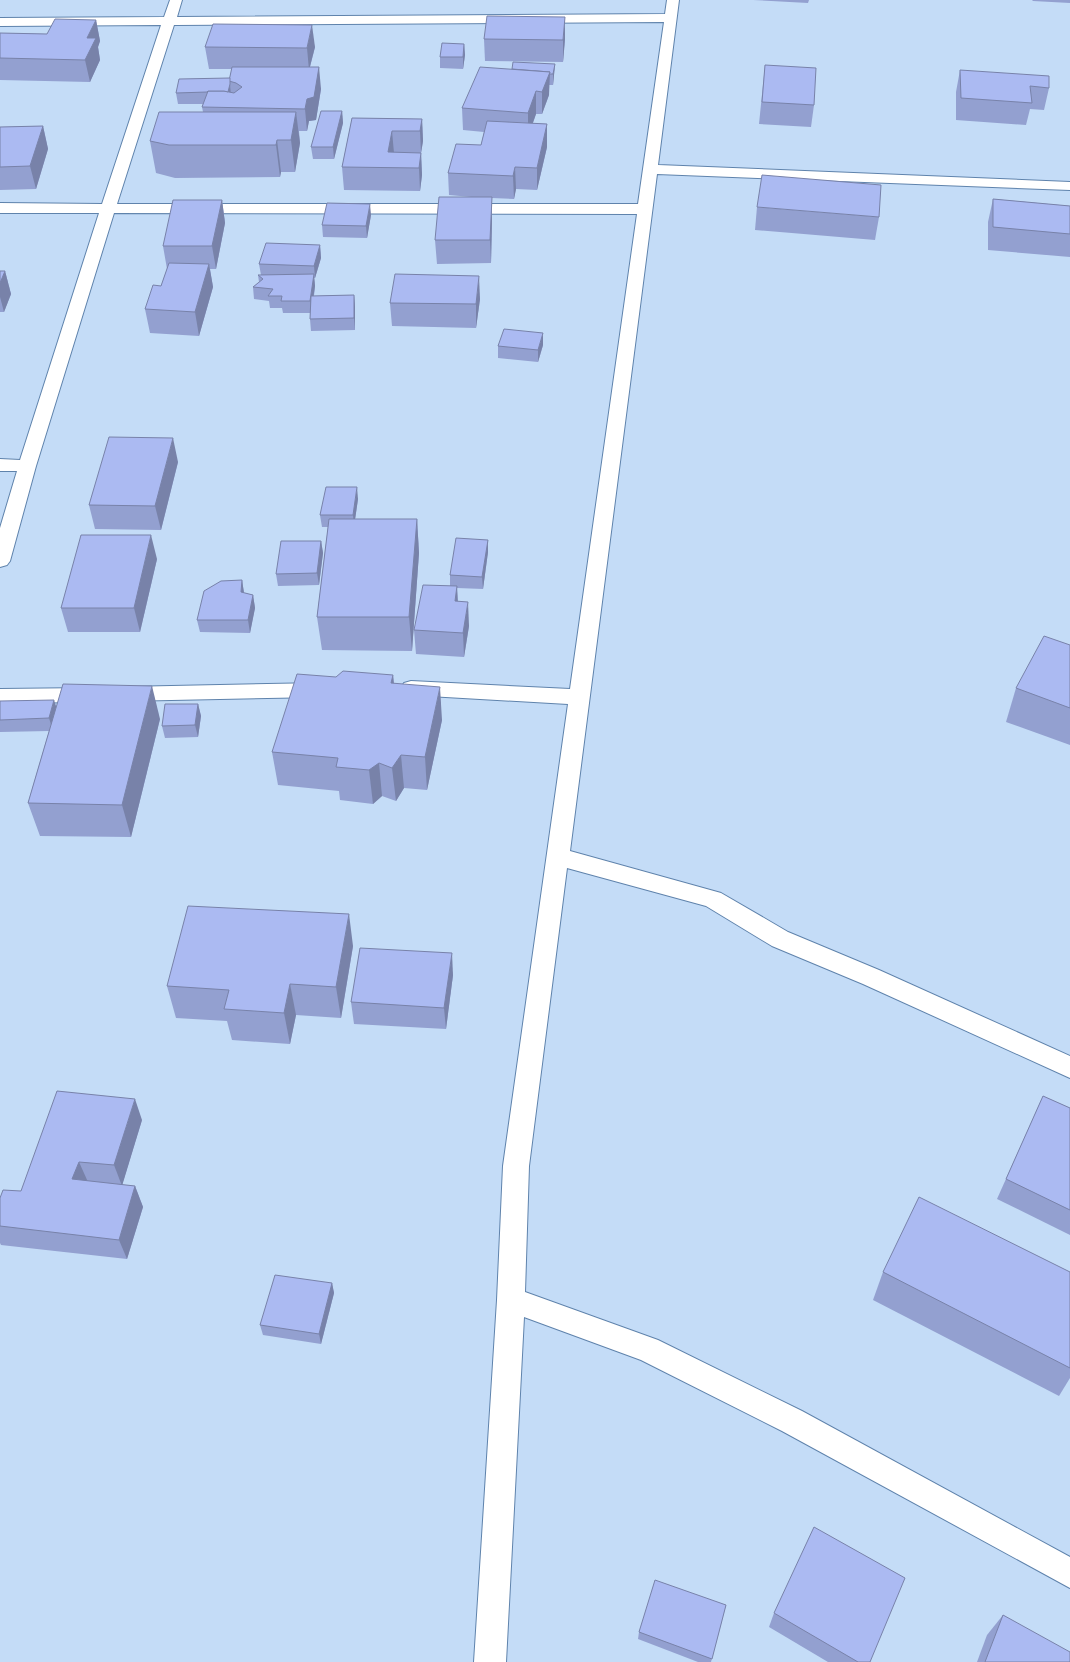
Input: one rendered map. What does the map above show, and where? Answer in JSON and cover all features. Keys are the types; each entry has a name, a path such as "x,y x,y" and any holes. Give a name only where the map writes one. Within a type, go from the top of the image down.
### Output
{"street":[{"path":"0,561 27,466 108,207 176,0"},
{"path":"0,22 168,21 672,9 649,169 516,1166 511,1300 490,1662"},
{"path":"649,169 1070,186"},
{"path":"0,208 644,209"},
{"path":"0,465 27,466"},
{"path":"394,688 579,697"},
{"path":"0,696 265,692 341,689"},
{"path":"557,856 714,899 780,939 871,976 1070,1067"},
{"path":"511,1300 648,1349 792,1421 1070,1573"}],"building":[{"path":"487,16 565,17 563,40 484,39"},
{"path":"55,19 96,20 87,38 96,38 85,60 0,58 0,33 47,34"},
{"path":"213,24 312,25 307,48 205,47"},
{"path":"442,43 464,44 463,57 440,57"},
{"path":"513,62 555,64 553,74 549,74 550,72 512,69"},
{"path":"765,65 816,68 814,105 762,102"},
{"path":"232,67 319,67 314,97 307,99 305,109 202,107 208,91 224,91 234,93 242,87 229,81"},
{"path":"480,67 550,72 542,92 536,91 528,113 462,108"},
{"path":"960,70 1049,76 1049,88 1030,86 1032,103 961,98"},
{"path":"230,78 228,92 208,91 176,93 179,79"},
{"path":"321,111 342,111 333,147 311,147"},
{"path":"159,112 296,112 291,140 277,140 276,145 169,145 150,141"},
{"path":"352,118 422,119 420,131 392,131 388,152 421,153 419,168 342,167"},
{"path":"487,121 547,124 537,168 515,167 513,176 448,173 456,144 481,145"},
{"path":"43,126 30,166 0,167 0,127"},
{"path":"762,175 881,185 879,217 757,207"},
{"path":"439,197 492,197 490,240 435,240"},
{"path":"993,199 1070,206 1070,234 993,227"},
{"path":"173,200 222,200 212,246 163,246"},
{"path":"327,203 370,204 366,226 322,225"},
{"path":"266,243 320,245 314,266 259,264"},
{"path":"169,263 209,264 195,312 145,309 153,285 161,286"},
{"path":"0,271 5,271 0,283"},
{"path":"314,274 310,301 281,301 282,296 268,296 273,289 253,287 263,279 258,275"},
{"path":"395,274 479,276 476,304 390,303"},
{"path":"354,295 354,318 310,319 311,296"},
{"path":"504,329 543,333 538,350 498,346"},
{"path":"109,437 173,438 155,506 89,505"},
{"path":"326,487 357,487 353,515 320,515"},
{"path":"329,519 417,519 409,617 317,617"},
{"path":"81,535 151,535 134,608 61,608"},
{"path":"456,538 488,540 482,577 450,575"},
{"path":"281,541 321,541 317,573 276,574"},
{"path":"242,580 241,592 253,595 248,620 197,620 204,591 221,581"},
{"path":"423,585 457,586 455,601 468,602 463,633 414,630"},
{"path":"1044,636 1070,645 1070,708 1016,688"},
{"path":"343,671 393,675 391,683 440,687 425,757 401,755 392,768 379,763 369,770 336,767 338,758 272,752 297,674 336,677"},
{"path":"63,684 152,686 122,805 28,803"},
{"path":"54,700 49,718 0,720 0,701"},
{"path":"165,704 198,704 195,725 162,726"},
{"path":"188,906 349,914 336,987 290,984 284,1013 224,1009 229,990 167,986"},
{"path":"360,948 452,953 444,1008 351,1002"},
{"path":"57,1091 135,1099 114,1165 79,1162 72,1179 135,1186 119,1240 0,1226 0,1198 3,1190 21,1191"},
{"path":"1043,1096 1070,1108 1070,1210 1006,1179"},
{"path":"919,1197 1070,1272 1070,1368 883,1272"},
{"path":"275,1275 332,1283 319,1334 260,1325"},
{"path":"814,1527 905,1578 870,1662 858,1662 774,1613"},
{"path":"655,1580 726,1605 712,1659 639,1632"},
{"path":"1003,1615 1070,1652 1070,1662 985,1662"}]}
